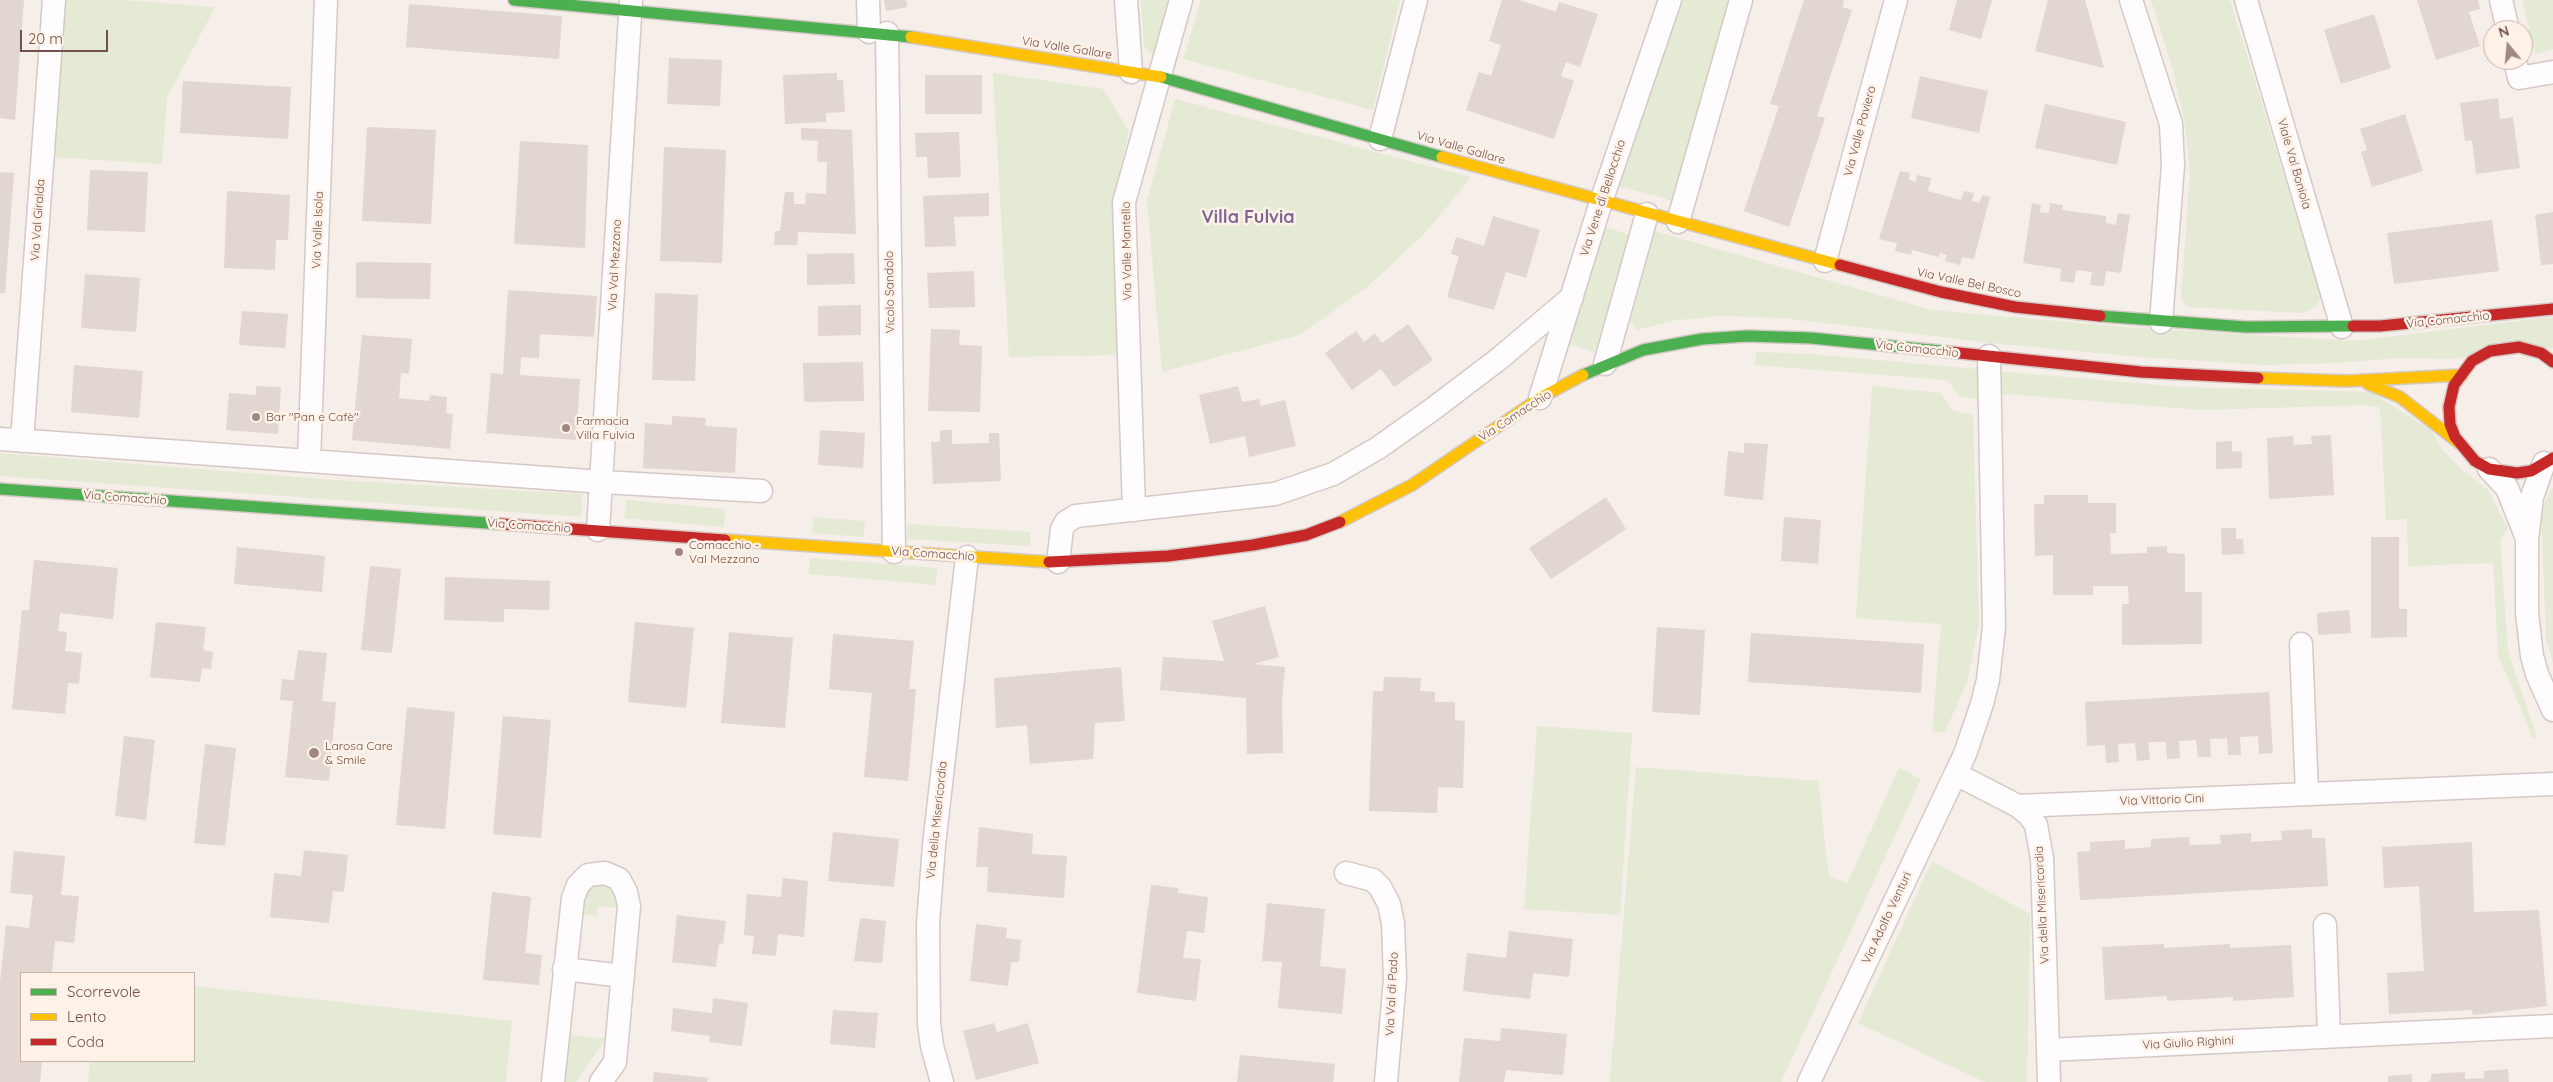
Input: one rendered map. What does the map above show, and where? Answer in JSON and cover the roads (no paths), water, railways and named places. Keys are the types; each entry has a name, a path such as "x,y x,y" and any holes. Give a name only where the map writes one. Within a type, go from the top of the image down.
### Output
{"main road":[{"name":"Via Valle Gallare","path":"514,0 631,5 878,32 1161,77 1601,202"},
{"name":"Via Valle Bel Bosco","path":"1601,202 1976,300 2015,307 2161,322 2246,327 2342,327"},
{"name":"Via Comacchio","path":"2342,327 2417,323 2553,309"},
{"name":"Via Comacchio","path":"0,489 967,557 1058,562 1136,559 1238,548 1279,541 1327,527 1360,513 1412,485 1540,398 1606,364 1643,350 1674,343 1748,336 1811,338 2155,373 2347,381 2462,375"},
{"name":"Via Comacchio","path":"2548,461 2531,471 2517,474 2489,469 2475,461 2455,437 2450,424 2449,407 2454,385 2472,361 2490,351 2519,347 2541,353 2553,362"},
{"name":"Via Comacchio","path":"2347,381 2376,385 2400,397 2461,445"}],"street":[{"name":"Via Val Giralda","path":"11,440 54,0"},
{"name":"Via Valle Isola","path":"309,461 326,0"},
{"name":"Vicolo Sandolo","path":"868,0 878,32 894,552"},
{"path":"1126,0 1131,72"},
{"name":"Via Valle Mantello","path":"1134,510 1124,202 1161,77 1181,0"},
{"path":"1380,139 1416,0"},
{"name":"Via Vene di Bellocchio","path":"1540,398 1601,202 1670,0"},
{"path":"1678,222 1742,0"},
{"name":"Via Valle Paviero","path":"1825,261 1896,0"},
{"path":"2131,0 2171,124 2173,165 2161,322"},
{"name":"Viale Val Boniola","path":"2246,0 2342,327"},
{"path":"2501,0 2506,20"},
{"name":"Via Val Mezzano","path":"598,530 603,482 631,5"},
{"path":"2517,70 2519,78 2553,72"},
{"path":"1606,364 1647,214"},
{"path":"1058,562 1062,529 1066,522 1076,516 1275,494 1333,474 1378,448 1433,409 1500,358 1572,297"},
{"path":"1960,764 1975,727 1988,680 1993,636 1988,356"},
{"path":"11,440 603,482 761,491"},
{"path":"2548,461 2532,497 2527,540 2528,634 2537,674 2552,705"},
{"path":"2489,469 2506,488 2527,540"},
{"name":"Via della Misericordia","path":"942,1082 932,1046 929,1024 928,924 934,845 967,557"},
{"path":"2300,644 2307,794"},
{"name":"Via della Misericordia","path":"1960,764 2018,806 2029,815 2036,825 2040,848 2049,1082"},
{"name":"Via Adolfo Venturi","path":"1809,1082 1960,764"},
{"name":"Via Vittorio Cini","path":"2018,806 2553,784"},
{"path":"553,1082 571,906 578,885 588,875 605,873 618,879 626,892 629,906 615,1062 601,1082"},
{"name":"Via Val di Pado","path":"1346,873 1373,880 1380,887 1388,904 1393,923 1395,979 1386,1082"},
{"path":"2325,925 2329,1036"},
{"path":"564,969 623,976"},
{"name":"Via Giulio Righini","path":"2048,1050 2553,1026"}],"place":[{"name":"Bar \"Pan e Cafè\"","path":"256,417"},
{"name":"Farmacia Villa Fulvia","path":"566,428"},
{"name":"Comacchio - Val Mezzano","path":"679,552"},
{"name":"Larosa Care & Smile","path":"314,753"}],"district":[{"name":"Villa Fulvia","path":"1248,218"}]}
